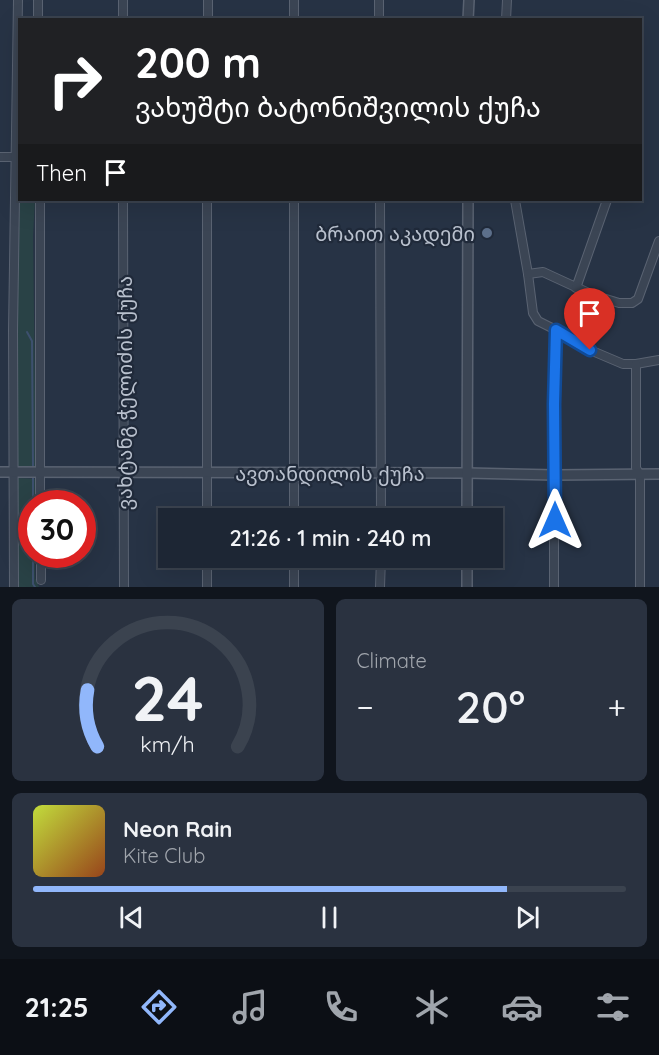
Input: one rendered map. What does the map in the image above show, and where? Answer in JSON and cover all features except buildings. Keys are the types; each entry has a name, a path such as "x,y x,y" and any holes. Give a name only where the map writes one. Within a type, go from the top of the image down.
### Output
{"street":[{"path":"14,587 13,331 18,157 18,0"},
{"path":"38,0 38,18"},
{"path":"123,0 123,18"},
{"path":"208,0 208,18"},
{"path":"294,0 294,18"},
{"path":"379,0 379,18"},
{"path":"468,18 469,0"},
{"path":"506,18 507,0"},
{"path":"0,157 18,157"},
{"path":"40,201 40,490"},
{"name":"ვახტანგ ჭელიძის ქუჩა","path":"123,201 124,587"},
{"path":"207,201 207,508"},
{"path":"294,201 294,508"},
{"path":"380,201 381,508"},
{"path":"467,508 468,201"},
{"path":"515,201 533,313 538,321 590,350 623,364 659,360"},
{"path":"576,288 607,201"},
{"path":"528,274 543,272 576,288 619,303 632,303 638,299 659,242"},
{"path":"554,587 556,330"},
{"path":"636,364 636,468 640,475 640,587"},
{"name":"ავთანდილის ქუჩა","path":"0,472 659,474"},
{"path":"41,568 41,580"},
{"path":"207,568 207,587"},
{"path":"294,568 294,587"},
{"path":"380,587 381,568"},
{"path":"467,568 467,587"}],"green space":[{"path":"18,201 35,201 33,236 36,468 18,467"},
{"path":"18,478 36,479 36,490 18,490"},
{"path":"18,568 35,568 35,578 39,587 18,587"}],"waterway":[{"path":"27,332 32,341 33,466"},
{"path":"33,478 33,490"},
{"path":"33,568 35,587"}],"place":[{"name":"ბრაით აკადემი","path":"487,233"}],"route":[{"path":"555,520 556,330 590,350"}]}
